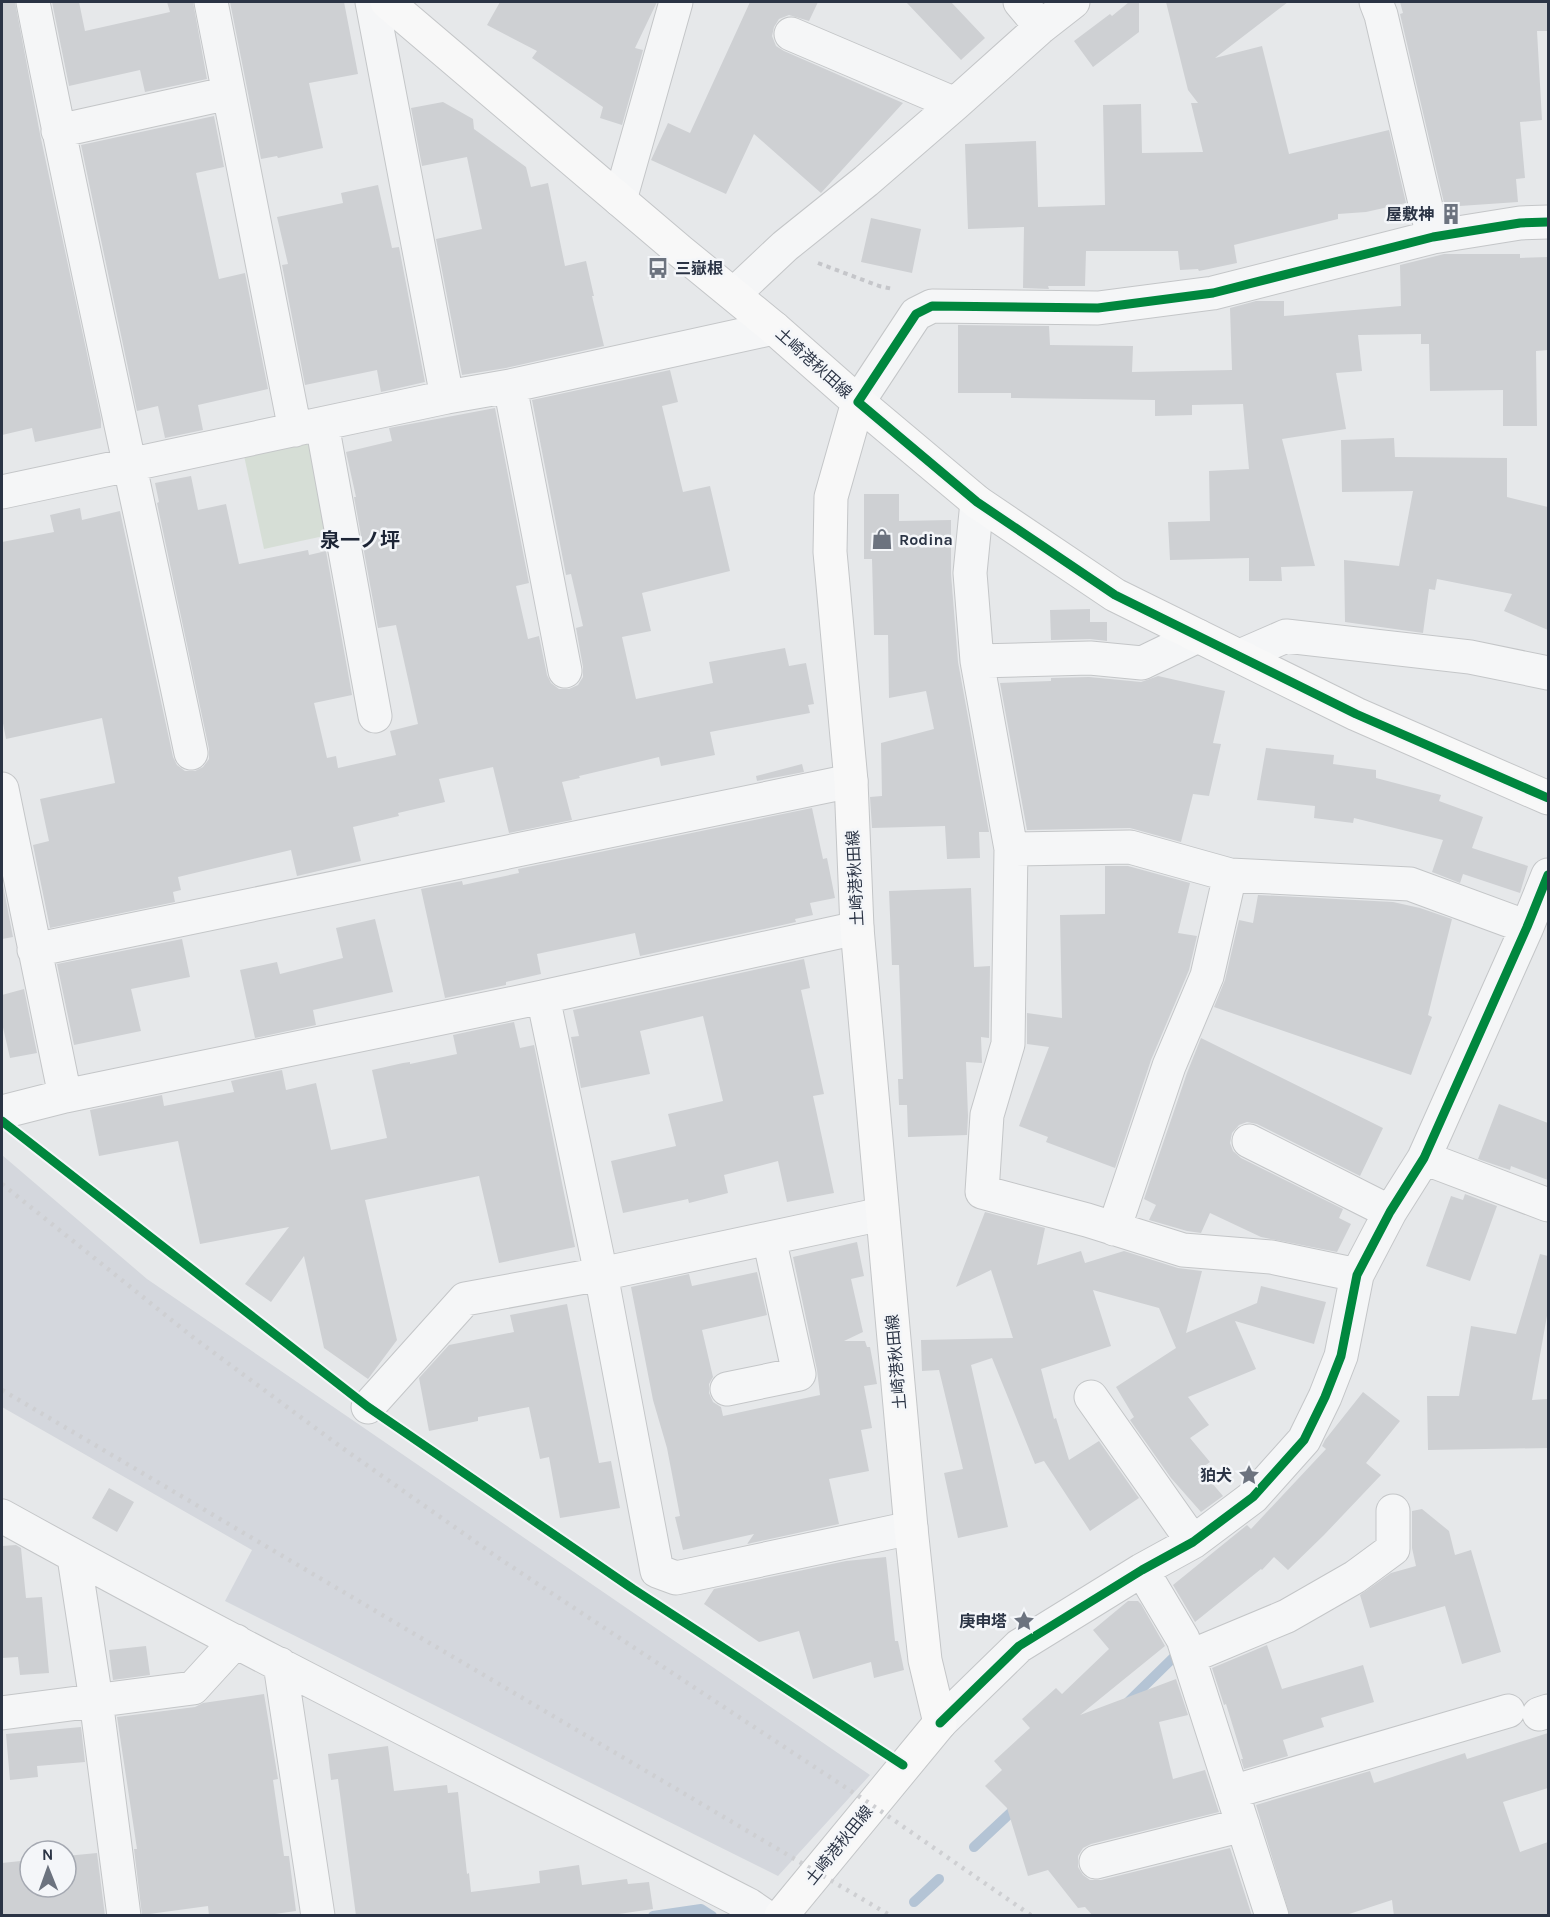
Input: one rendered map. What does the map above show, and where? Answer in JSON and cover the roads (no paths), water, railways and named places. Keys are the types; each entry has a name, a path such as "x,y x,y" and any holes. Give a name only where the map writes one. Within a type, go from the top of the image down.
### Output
{"main road":[{"name":"土崎港秋田線","path":"387,2 680,251 734,294 858,402 831,497 831,564 851,782 857,928 911,1528 925,1660 940,1723 903,1765 781,1916"},
{"path":"858,402 977,502 1115,595 1356,714 1548,798"}],"street":[{"path":"33,2 58,131 191,753"},
{"path":"211,2 229,93 375,716"},
{"path":"372,2 447,397"},
{"path":"621,200 676,2"},
{"path":"1020,2 1041,27"},
{"path":"734,294 785,246 866,181 1041,27 1073,2"},
{"path":"1376,2 1382,15 1433,237"},
{"path":"791,34 955,104"},
{"path":"58,131 229,93"},
{"path":"858,402 916,314 932,306 1098,308 1213,293 1433,237 1520,223 1548,222"},
{"path":"2,492 447,397 510,386 774,328"},
{"path":"510,386 565,672"},
{"path":"977,502 970,573 977,661 1011,849 1008,1044 987,1115 982,1192 1183,1250 1271,1257 1357,1275"},
{"path":"977,661 1090,658 1142,663 1198,636"},
{"path":"1240,656 1286,636 1470,657 1548,673"},
{"path":"34,950 851,782"},
{"path":"2,789 64,1096"},
{"path":"1011,849 1130,847 1230,875 1410,884 1527,927"},
{"path":"940,1723 1019,1646 1142,1570 1193,1542 1253,1497 1304,1440 1325,1397 1341,1356 1357,1275 1390,1212 1424,1158 1527,927 1548,874"},
{"path":"1114,1229 1170,1066 1207,976 1230,875"},
{"path":"11,1124 64,1096 543,997 857,928"},
{"path":"543,997 601,1274 657,1571 676,1578 911,1528"},
{"path":"1249,1141 1390,1212"},
{"path":"1424,1158 1548,1205"},
{"path":"368,1407 465,1299 601,1274 882,1214"},
{"path":"727,1389 799,1374 769,1238"},
{"path":"1090,1397 1193,1542"},
{"path":"1189,1657 1287,1617 1355,1577 1393,1549 1393,1511"},
{"path":"2,1516 74,1557 749,1905 765,1916"},
{"path":"74,1557 96,1700 124,1916"},
{"path":"1142,1570 1184,1639 1272,1916"},
{"path":"2,1713 193,1688 236,1641"},
{"path":"280,1664 318,1916"},
{"path":"1232,1792 1532,1712"},
{"path":"1096,1862 1243,1825"}],"waterway":[{"path":"1126,1704 1175,1656"},
{"path":"974,1847 1019,1805"},
{"path":"914,1902 939,1879"},
{"path":"653,1916 701,1909 712,1916"}],"railway":[{"path":"2,1184 194,1338 341,1447 497,1557 872,1805 1032,1916"},
{"path":"2,1390 891,1916"}],"place":[{"name":"屋敷神","path":"1451,214"},
{"name":"三嶽根","path":"658,268"},
{"name":"Rodina","path":"882,539"},
{"name":"狛犬","path":"1249,1475"},
{"name":"庚申塔","path":"1024,1621"}],"district":[{"name":"泉一ノ坪","path":"360,540"}]}
